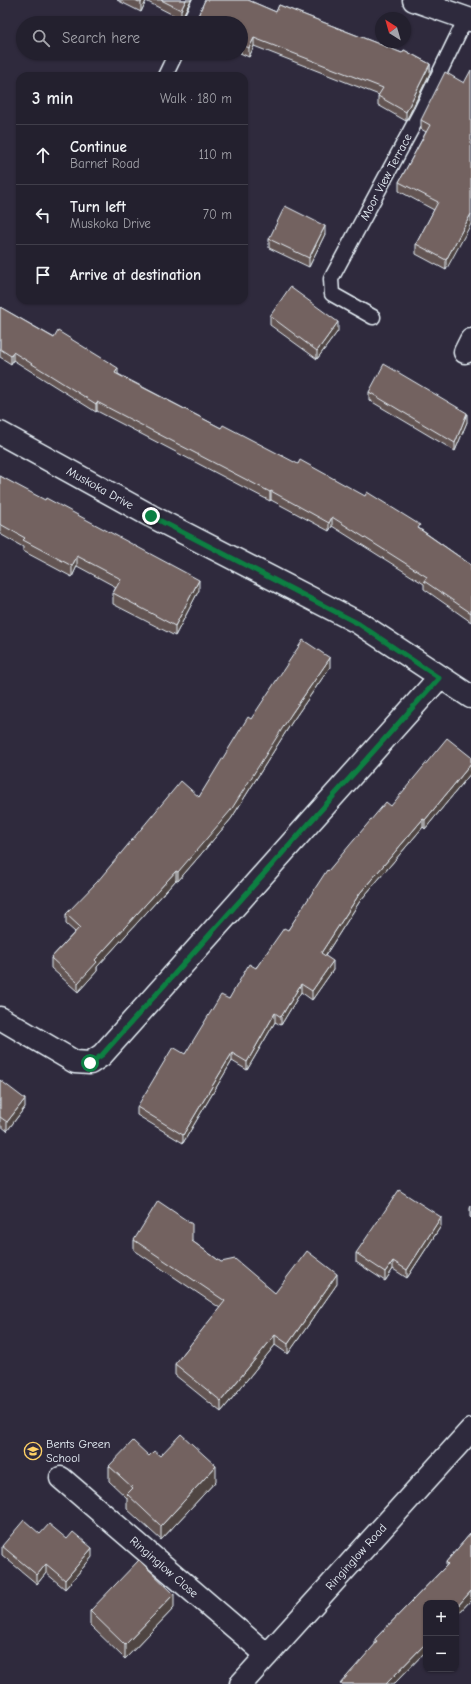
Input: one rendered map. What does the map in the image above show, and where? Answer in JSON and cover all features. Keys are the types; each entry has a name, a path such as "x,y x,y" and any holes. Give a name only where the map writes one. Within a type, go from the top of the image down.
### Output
{"street":[{"path":"414,0 468,19"},
{"name":"Muskoka Drive","path":"0,433 151,516 359,624 439,678 471,697"},
{"path":"0,1018 75,1062 90,1063 102,1055 439,678"},
{"name":"Ringinglow Road","path":"241,1684 471,1430"},
{"name":"Ringinglow Close","path":"61,1478 267,1655"}],"lane":[{"path":"192,16 200,0"},
{"name":"Moor View Terrace","path":"373,318 332,294 331,279 421,111 468,19"},
{"path":"167,72 173,60"}],"building":[{"path":"135,0 142,0 141,3"},
{"path":"161,0 186,0 181,10"},
{"path":"205,0 248,0 276,12 279,5 375,42 375,48 389,48 402,53 404,50 430,64 406,112 378,96 383,88 254,38 248,48 248,16 198,16"},
{"path":"471,70 471,214 446,260 416,244 438,202 399,182 430,125 421,120 445,72 464,83"},
{"path":"285,206 325,226 309,258 269,239"},
{"path":"290,287 338,322 317,351 270,316"},
{"path":"0,307 54,338 58,331 118,368 115,373 221,428 223,425 298,464 300,460 365,496 367,492 420,525 418,528 471,565 471,613 424,581 427,577 332,517 329,523 271,491 270,492 97,402 96,404 13,352 11,356 0,349"},
{"path":"384,364 467,413 455,443 369,392"},
{"path":"0,476 45,500 46,498 199,580 175,626 113,593 121,579 77,556 72,566 23,540 25,538 0,524"},
{"path":"303,640 330,658 292,713 231,810 178,872 176,871 95,960 97,962 78,983 51,958 80,927 66,914 97,882 181,781 199,797 248,717 251,719"},
{"path":"447,738 471,757 471,764 425,820 423,819 360,893 321,953 333,961 312,991 301,984 281,1017 275,1013 247,1062 232,1053 183,1135 137,1107 173,1047 185,1054 221,995 229,999 249,964 256,968 284,928 288,930 327,870 328,871 386,802 391,806"},
{"path":"0,1080 25,1099 7,1122 0,1117"},
{"path":"399,1190 441,1217 407,1270 393,1261 385,1272 356,1253"},
{"path":"158,1201 192,1224 192,1241 221,1262 235,1259 275,1293 307,1251 337,1274 288,1344 275,1335 221,1401 175,1364 225,1301 134,1240"},
{"path":"181,1434 216,1466 161,1526 127,1494 133,1488 109,1466 133,1441 149,1456 154,1451 160,1456"},
{"path":"24,1520 40,1534 49,1524 67,1539 73,1532 92,1548 65,1580 46,1564 37,1575 2,1546"},
{"path":"471,1533 471,1591 459,1605 459,1600 423,1600 423,1646 386,1684 340,1684 377,1642 375,1639 448,1564 446,1562"},
{"path":"139,1560 174,1594 125,1645 90,1611"}],"place":[{"name":"Bents Green School","path":"33,1451"}],"route":[{"path":"90,1063 102,1055 439,678 359,624 151,516"}]}
